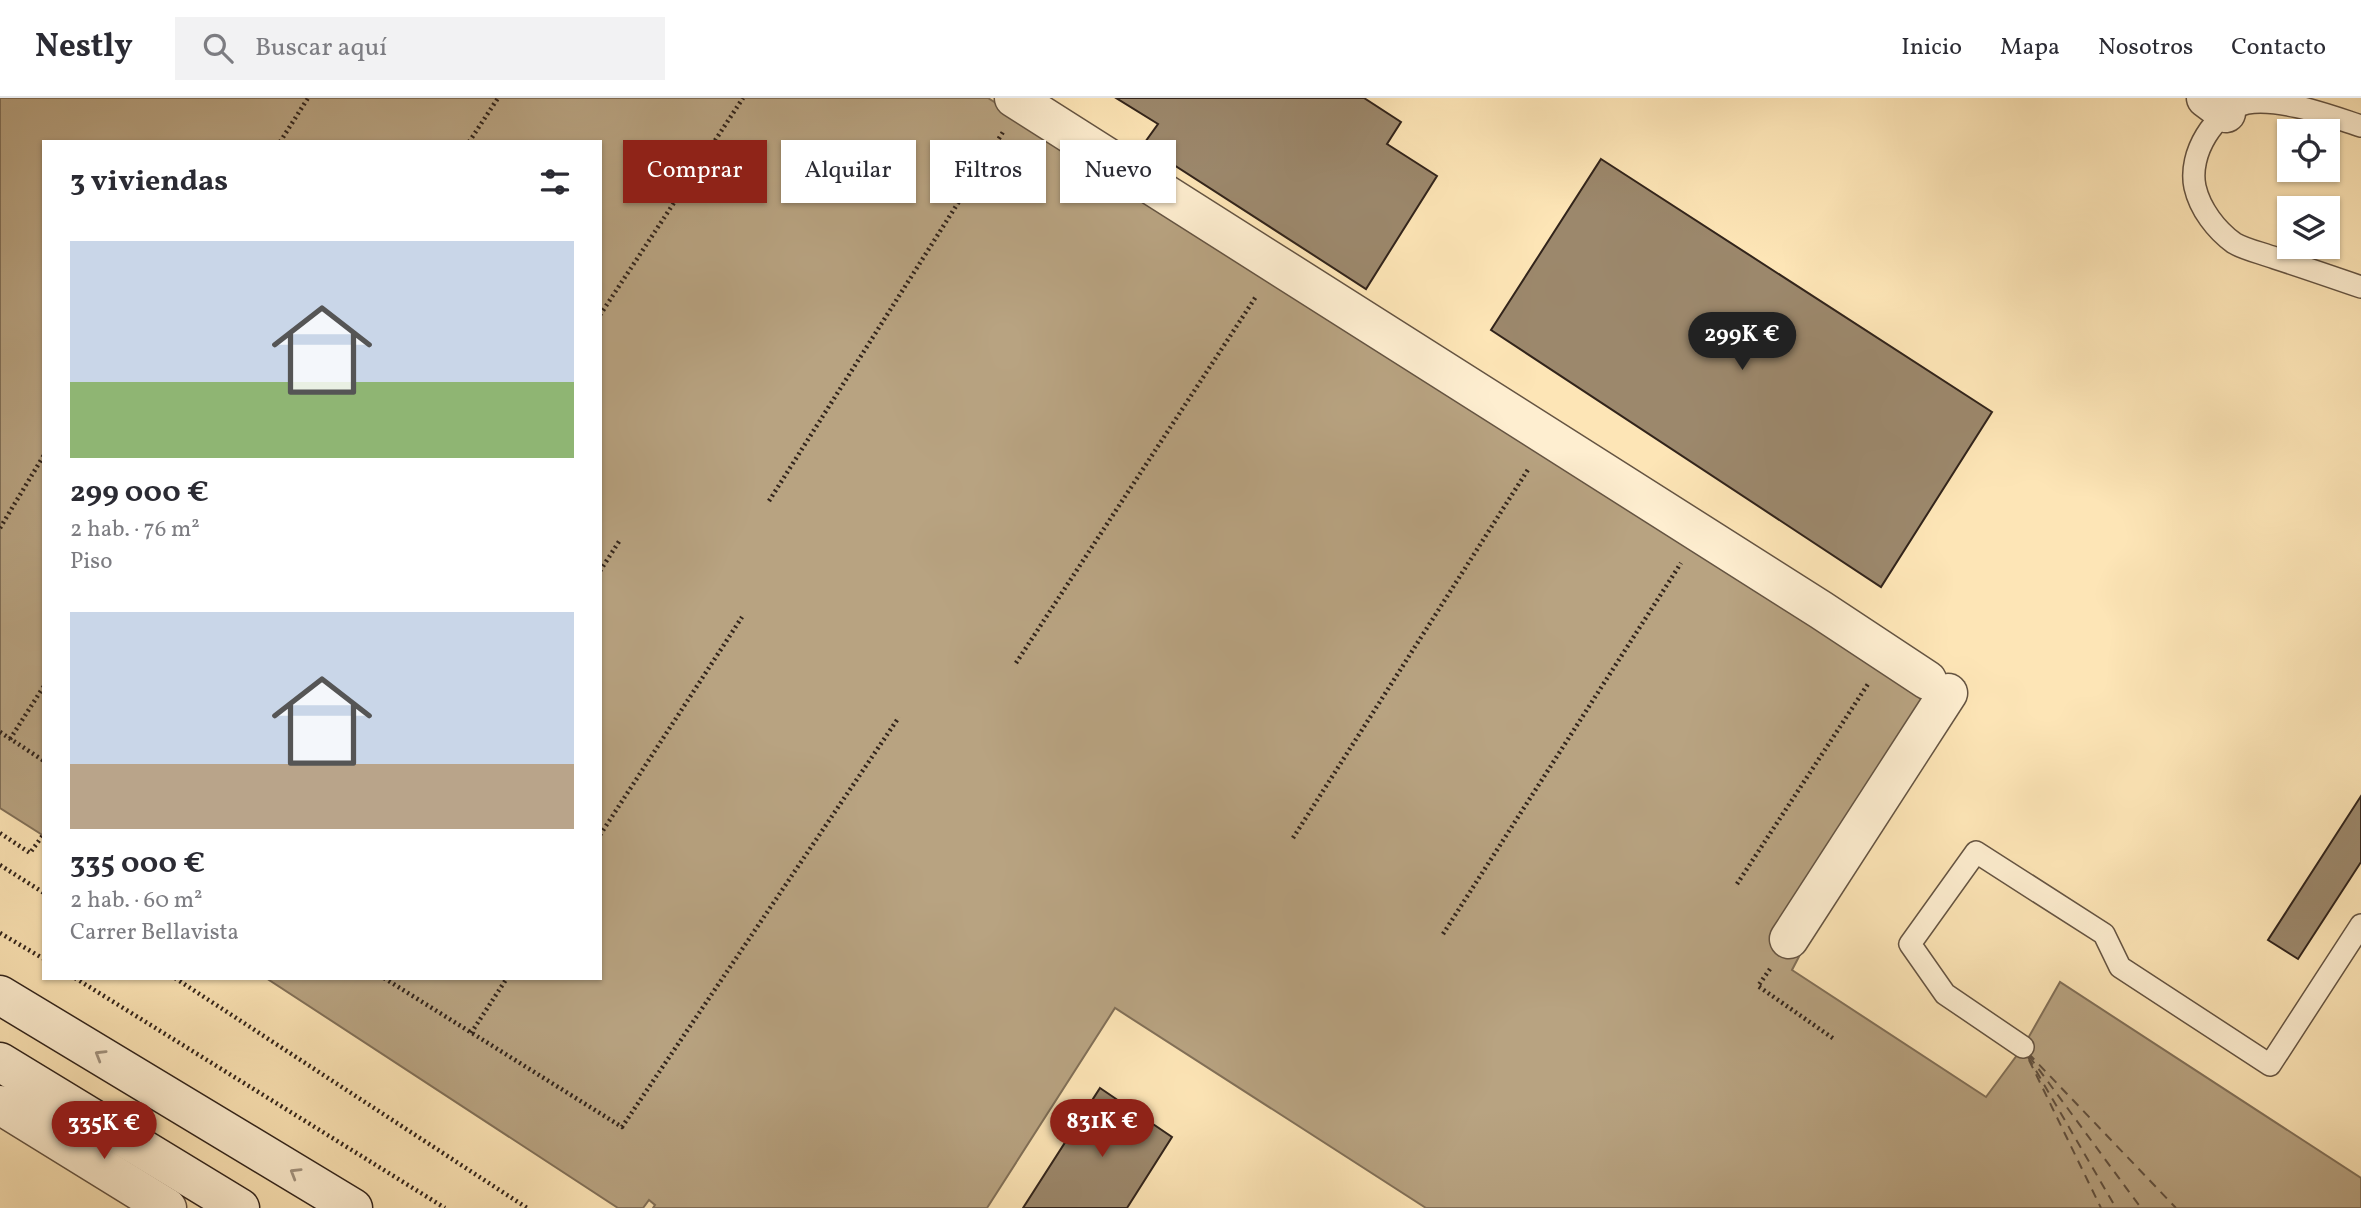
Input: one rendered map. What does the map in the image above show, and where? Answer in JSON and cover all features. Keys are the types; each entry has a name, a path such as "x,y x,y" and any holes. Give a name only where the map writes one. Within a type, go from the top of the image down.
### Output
{"street":[{"path":"1010,112 1821,610 1938,687 1789,939"},
{"path":"0,995 353,1208"},
{"path":"0,1062 240,1208"},
{"path":"0,1105 167,1208"}],"lane":[{"path":"2361,127 2311,109 2268,101 2216,105 2211,128 2200,149 2194,169 2195,186 2209,218 2236,244 2361,287"},
{"path":"2023,1047 1945,994 1910,944 1976,852 2104,934 2120,967 2270,1065 2361,925"}],"path":[{"path":"281,140 308,98"},
{"path":"471,140 498,98"},
{"path":"602,312 743,98"},
{"path":"769,500 1010,112"},
{"path":"1016,663 1260,291"},
{"path":"0,527 42,458"},
{"path":"1293,838 1533,462"},
{"path":"602,568 620,540"},
{"path":"1443,934 1683,559"},
{"path":"602,832 743,617"},
{"path":"1737,884 1873,677"},
{"path":"10,739 42,689"},
{"path":"387,980 622,1127 899,717"},
{"path":"0,732 42,760"},
{"path":"0,833 30,853 42,836"},
{"path":"0,865 42,892"},
{"path":"0,933 42,958"},
{"path":"1789,939 1758,986 1834,1039"},
{"path":"78,980 445,1208"},
{"path":"178,980 527,1208"},
{"path":"471,1034 506,980"}],"shaded area":[{"path":"0,98 988,98 1060,144 1060,203 1152,203 1932,702 1792,970 1986,1097 2023,1047 2060,982 2361,1178 2361,1208 1426,1208 1115,1008 987,1208 653,1208 655,1205 649,1200 643,1208 618,1208 269,980 602,980 602,140 42,140 42,835 0,808"}],"building":[{"path":"1116,98 1364,98 1401,122 1387,144 1437,176 1366,289 1176,166 1176,140 1147,140 1158,124"},
{"path":"1601,159 1992,412 1881,587 1491,330"},
{"path":"2361,796 2361,862 2298,959 2268,940"},
{"path":"1100,1088 1172,1137 1127,1208 1023,1208"}],"ferry route":[{"path":"2028,1053 2176,1208"},
{"path":"2029,1056 2141,1208"},
{"path":"2028,1057 2116,1208"},
{"path":"2029,1060 2101,1208"}]}
